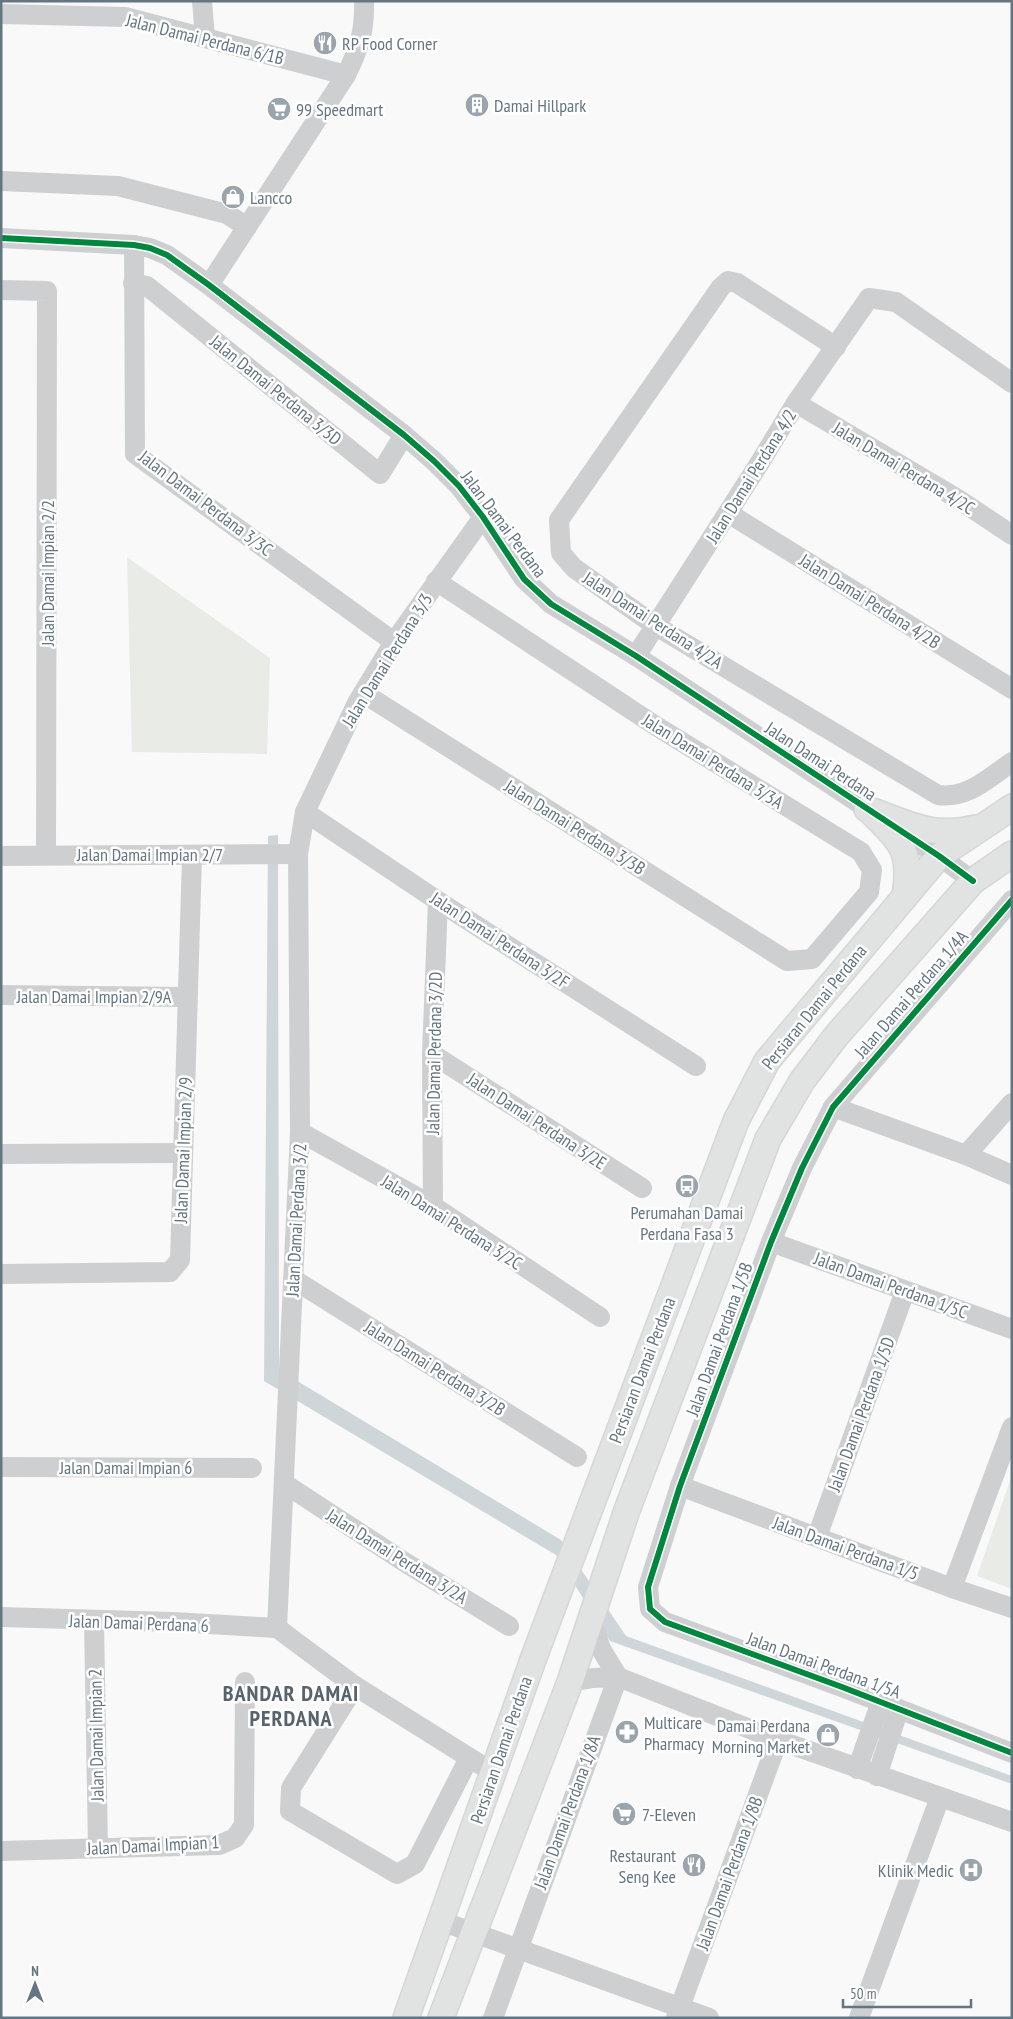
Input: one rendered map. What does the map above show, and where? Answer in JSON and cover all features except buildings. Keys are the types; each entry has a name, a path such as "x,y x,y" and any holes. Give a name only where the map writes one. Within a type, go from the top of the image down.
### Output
{"main road":[{"name":"Persiaran Damai Perdana","path":"406,2018 534,1657 736,1121 767,1061 939,856 1012,808"},
{"path":"867,809 930,832 947,833 985,825"},
{"path":"867,809 902,846 908,874 905,896"},
{"name":"Persiaran Damai Perdana","path":"441,2018 570,1682 627,1510 768,1139 802,1081 836,1035 973,881 1012,854"}],"street":[{"path":"202,1 204,38"},
{"path":"209,285 346,75 360,47 364,1"},
{"name":"Jalan Damai Perdana 6/1B","path":"1,14 125,17 346,75"},
{"path":"1,181 118,186 227,214 247,227"},
{"name":"Jalan Damai Perdana","path":"1,238 134,245 150,248 167,255 209,285 404,435 434,461 459,486 483,517 524,579 551,604 636,656 939,856 973,881"},
{"name":"Jalan Damai Perdana 3/3C","path":"134,245 135,454 394,642"},
{"name":"Jalan Damai Perdana 4/2A","path":"836,347 737,283 728,281 721,287 558,520 561,553 574,568 656,626 938,795 951,797 964,794 1012,762"},
{"name":"Jalan Damai Perdana 3/3D","path":"133,283 147,286 380,474 404,435"},
{"name":"Jalan Damai Impian 2/2","path":"1,290 47,291 46,855"},
{"name":"Jalan Damai Perdana 4/2","path":"636,656 796,403 869,298 896,302 1012,383"},
{"name":"Jalan Damai Perdana 4/2C","path":"796,403 958,499 1012,535"},
{"name":"Jalan Damai Perdana 4/2B","path":"728,513 1012,689"},
{"name":"Jalan Damai Perdana 3/3","path":"305,812 362,694 394,642 483,517"},
{"name":"Jalan Damai Perdana 3/3A","path":"436,582 656,726 861,852 872,870 869,892 812,959 787,961"},
{"name":"Jalan Damai Perdana 3/3B","path":"362,694 787,961"},
{"name":"Jalan Damai Perdana 3/2","path":"277,1628 300,1132 290,854 305,812"},
{"name":"Jalan Damai Perdana 3/2F","path":"305,812 438,901 696,1066"},
{"name":"Jalan Damai Impian 2/7","path":"1,856 290,854"},
{"name":"Jalan Damai Impian 2/9","path":"1,1274 170,1272 180,1260 192,856"},
{"name":"Jalan Damai Perdana 1/4A","path":"833,1107 1012,900"},
{"name":"Jalan Damai Perdana 3/2D","path":"433,1206 432,1054 438,901"},
{"name":"Jalan Damai Impian 2/9A","path":"1,996 187,996"},
{"name":"Jalan Damai Perdana 3/2E","path":"432,1054 642,1188"},
{"path":"966,1155 1012,1103"},
{"path":"833,1107 966,1155 1012,1175"},
{"name":"Jalan Damai Perdana 1/5B","path":"648,1587 680,1486 771,1242 802,1168 833,1107"},
{"name":"Jalan Damai Perdana 3/2C","path":"300,1132 433,1206 600,1317"},
{"path":"1,1154 183,1152"},
{"name":"Jalan Damai Perdana 1/5C","path":"771,1242 1012,1328"},
{"name":"Jalan Damai Perdana 3/2B","path":"293,1279 577,1457"},
{"name":"Jalan Damai Perdana 1/5D","path":"817,1537 905,1291"},
{"path":"952,1588 1012,1427"},
{"name":"Jalan Damai Impian 6","path":"1,1467 252,1468"},
{"name":"Jalan Damai Perdana 3/2A","path":"285,1484 406,1563 509,1626"},
{"name":"Jalan Damai Perdana 1/5","path":"680,1486 952,1588 1012,1608"},
{"name":"Jalan Damai Perdana 1/5A","path":"648,1587 650,1609 665,1622 888,1711 1012,1752"},
{"name":"Jalan Damai Perdana 6","path":"1,1617 173,1622 277,1628"},
{"path":"591,1619 601,1649 618,1676"},
{"name":"Jalan Damai Impian 2","path":"94,1621 98,1848"},
{"path":"277,1628 355,1686 493,1772"},
{"path":"570,1682 618,1676 778,1740 876,1776 1012,1822"},
{"name":"Jalan Damai Perdana 1/8A","path":"493,2018 618,1676"},
{"name":"Jalan Damai Impian 1","path":"1,1851 219,1845 236,1838 244,1825 245,1682"},
{"path":"355,1686 291,1788 290,1811 397,1874 415,1864 470,1758"},
{"path":"857,1768 878,1739 888,1711"},
{"path":"876,1776 878,1739"},
{"name":"Jalan Damai Perdana 1/8B","path":"678,2012 778,1740"},
{"path":"859,2018 940,1797"},
{"path":"440,1921 517,1948 678,2012 709,2018"}],"shaded area":[{"path":"127,557 270,658 267,754 132,752"},
{"path":"278,835 279,1370 561,1540 626,1636 1012,1776 1012,1784 610,1641 556,1555 264,1381 268,836"},
{"path":"1012,1475 1012,1589 977,1576"}],"cycle path":[{"path":"1,238 134,245 150,248 167,255 209,285 404,435 434,461 459,486 483,517 524,579 551,604 636,656 939,856 973,881"},
{"path":"1012,900 833,1107 802,1168 771,1242 680,1486 648,1587 650,1609 665,1622 842,1687 1012,1753"}],"place":[{"name":"RP Food Corner","path":"325,43"},
{"name":"Damai Hillpark","path":"477,105"},
{"name":"99 Speedmart","path":"279,109"},
{"name":"Lancco","path":"233,197"},
{"name":"Perumahan Damai Perdana Fasa 3","path":"687,1186"},
{"name":"Multicare Pharmacy","path":"627,1732"},
{"name":"Damai Perdana Morning Market","path":"828,1735"},
{"name":"7-Eleven","path":"624,1814"},
{"name":"Restaurant Seng Kee","path":"694,1865"},
{"name":"Klinik Medic","path":"971,1870"}],"district":[{"name":"BANDAR DAMAI PERDANA","path":"291,1706"}]}
